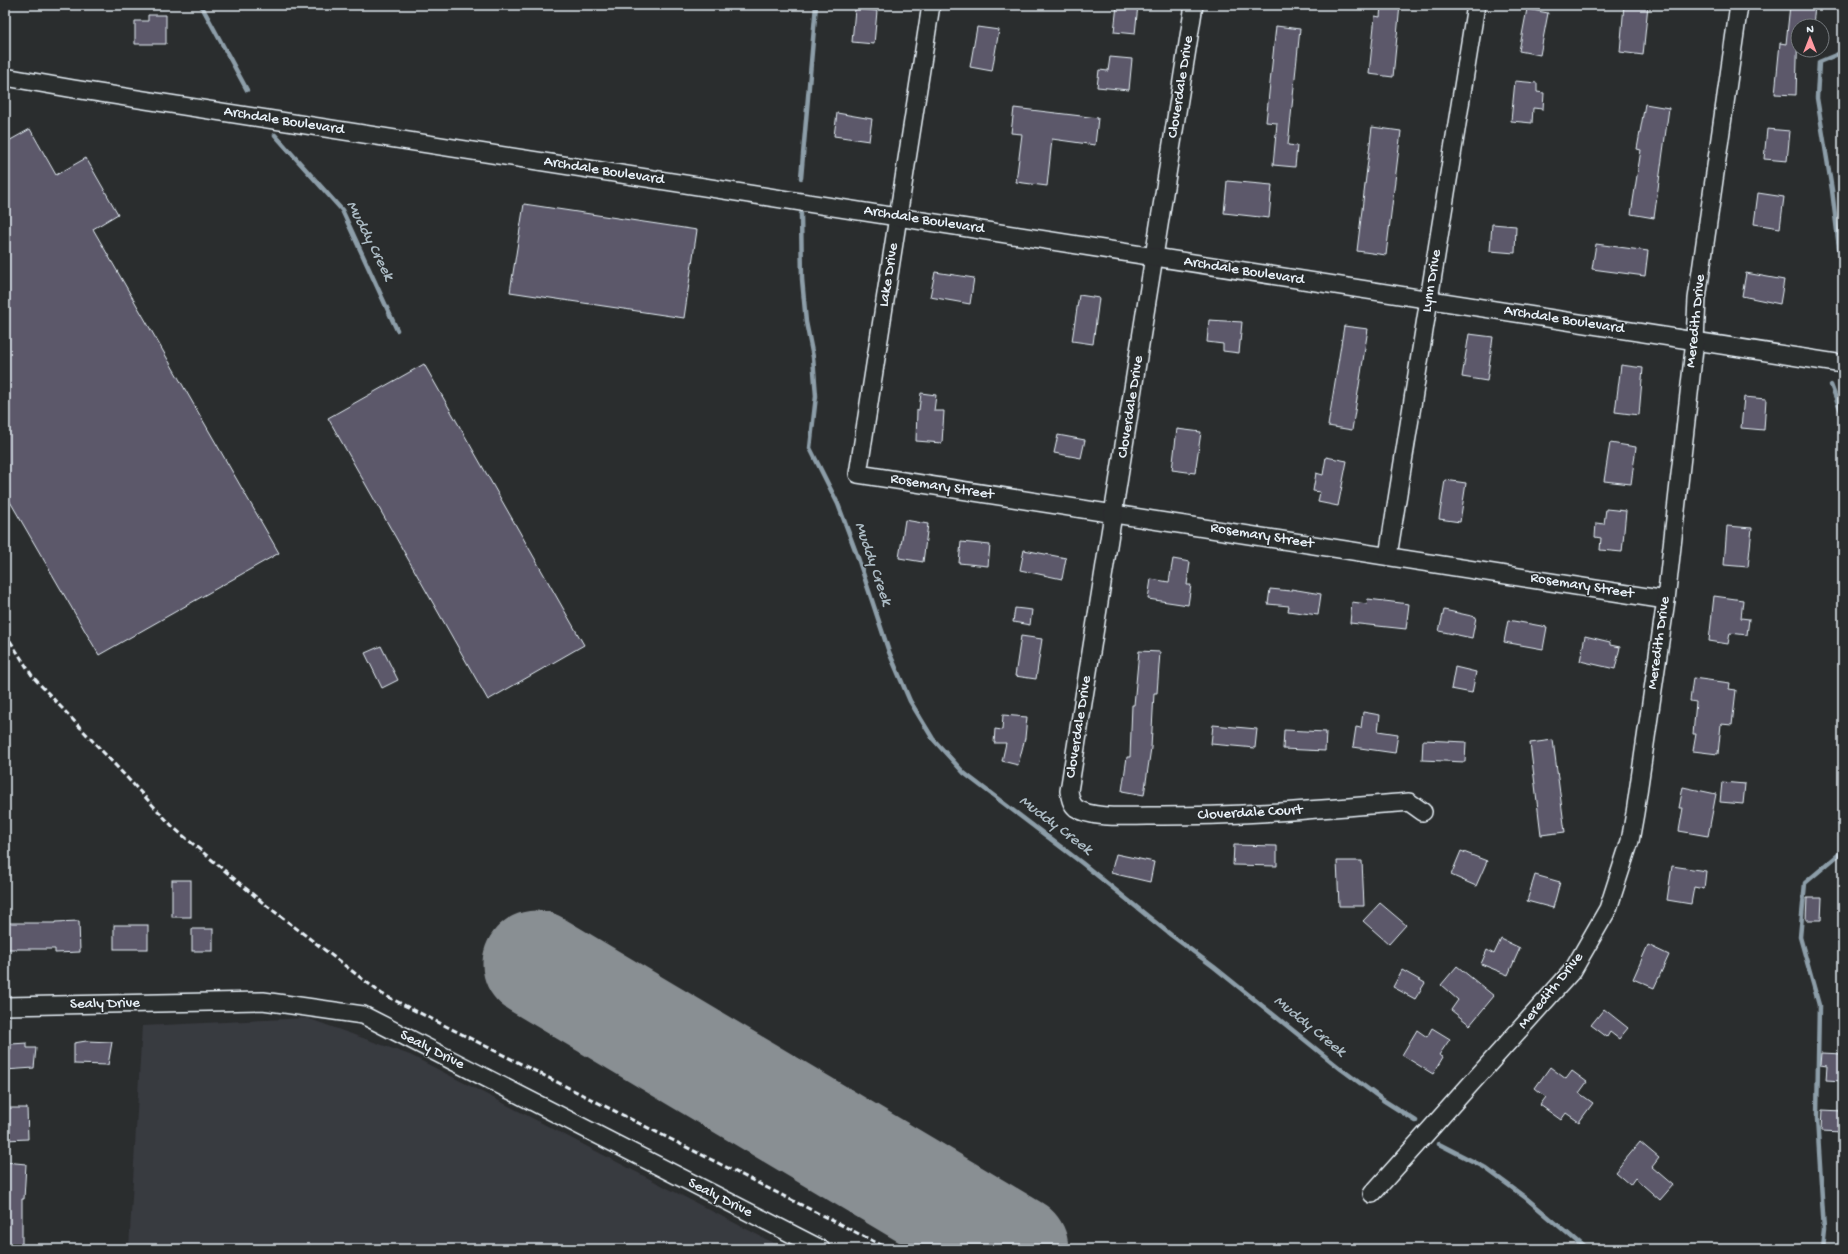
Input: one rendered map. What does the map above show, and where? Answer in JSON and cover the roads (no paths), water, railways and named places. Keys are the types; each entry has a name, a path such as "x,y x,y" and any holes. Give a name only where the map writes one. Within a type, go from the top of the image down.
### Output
{"street":[{"name":"Lake Drive","path":"858,474 931,5"},
{"name":"Cloverdale Drive","path":"1075,807 1070,800 1069,791 1194,5"},
{"name":"Lynn Drive","path":"1388,556 1476,5"},
{"name":"Meredith Drive","path":"1372,1194 1539,1009 1572,970 1608,909 1630,841 1666,600 1695,340 1698,299 1739,5"},
{"name":"Archdale Boulevard","path":"5,77 112,95 1843,364"},
{"name":"Rosemary Street","path":"858,474 1666,600"},
{"name":"Cloverdale Court","path":"1075,807 1086,812 1099,815 1197,817 1409,802 1423,812"},
{"name":"Sealy Drive","path":"5,1006 263,1001 363,1015 821,1249"}],"waterway":[{"name":"Muddy Creek","path":"201,5 247,90"},
{"path":"801,178 816,5"},
{"path":"1843,52 1819,62 1817,98 1832,190 1843,280"},
{"name":"Muddy Creek","path":"275,135 342,210 397,330"},
{"name":"Muddy Creek","path":"801,214 802,279 806,322 813,357 816,396 810,448 838,504 857,555 889,652 910,701 933,739 964,773 1082,863 1341,1069 1383,1100 1416,1121"},
{"path":"1831,385 1843,416"},
{"path":"1822,1249 1824,1230 1817,1118 1819,1005 1800,937 1805,883 1843,851"},
{"name":"Muddy Creek","path":"1439,1144 1484,1167 1526,1198 1586,1249"}],"railway":[{"path":"5,633 33,677 174,828 262,902 382,994 889,1249"}]}
